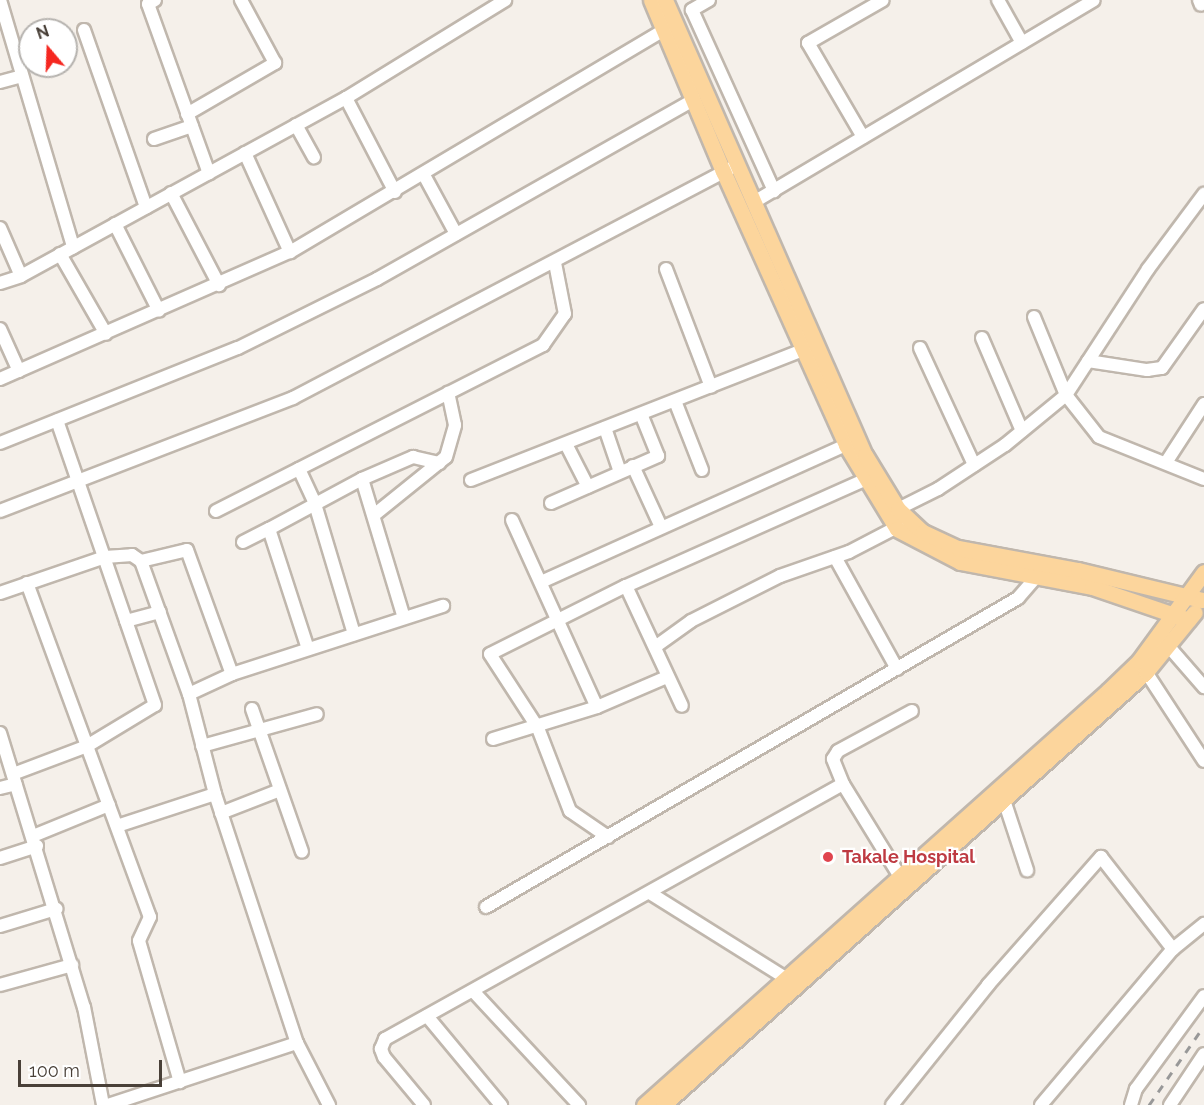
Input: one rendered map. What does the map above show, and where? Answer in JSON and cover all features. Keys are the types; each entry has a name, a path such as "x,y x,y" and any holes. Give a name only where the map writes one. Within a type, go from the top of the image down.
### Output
{"main road":[{"path":"663,3 693,100 723,171 865,455 904,514 923,532 958,549 1198,598"},
{"path":"670,27 754,202 846,445 864,480 897,529 960,562 1110,592 1189,620"},
{"path":"663,1105 1005,803 1146,672 1170,648 1189,620 1198,598 1204,572"},
{"path":"644,1105 787,979 899,875 1108,692 1139,661 1174,614 1198,598"}],"street":[{"path":"188,114 275,63 241,0"},
{"path":"0,283 21,276 345,98 505,0"},
{"path":"709,0 692,10 774,191"},
{"path":"863,137 808,43 862,5 883,0"},
{"path":"998,0 1022,43"},
{"path":"754,202 1094,0"},
{"path":"150,1 209,173"},
{"path":"1,4 18,62"},
{"path":"0,379 290,252 424,175 670,27"},
{"path":"84,30 146,207"},
{"path":"0,82 18,77"},
{"path":"23,78 73,247"},
{"path":"345,98 395,192"},
{"path":"0,442 238,348 377,279 693,100"},
{"path":"296,125 314,157"},
{"path":"154,139 192,126"},
{"path":"245,153 290,252"},
{"path":"0,511 293,398 555,263 723,171 738,166"},
{"path":"424,175 456,234"},
{"path":"171,193 219,285"},
{"path":"655,647 691,621 780,576 835,556 897,529 904,514 1022,431 1066,394 1148,269 1204,194"},
{"path":"115,224 159,311"},
{"path":"0,228 21,276"},
{"path":"60,254 106,333"},
{"path":"216,511 543,345 565,314 555,263"},
{"path":"666,269 711,387"},
{"path":"1088,361 1147,370 1162,368 1204,309"},
{"path":"1034,317 1066,394 1099,437 1167,461 1204,479"},
{"path":"0,329 19,371"},
{"path":"982,338 1022,431"},
{"path":"471,480 810,347"},
{"path":"920,348 974,465"},
{"path":"374,515 446,457 455,425 448,393"},
{"path":"675,401 702,470"},
{"path":"1167,461 1204,404"},
{"path":"551,503 657,456 641,414"},
{"path":"0,788 14,779 87,746 155,705 57,420"},
{"path":"605,428 620,472"},
{"path":"566,444 588,487"},
{"path":"541,582 846,445"},
{"path":"243,542 362,479 413,457 439,463"},
{"path":"633,466 660,527"},
{"path":"299,469 315,504 354,634"},
{"path":"362,479 404,618"},
{"path":"608,837 570,811 538,728 490,654 626,586 864,480"},
{"path":"512,520 597,707"},
{"path":"269,528 308,649"},
{"path":"141,561 187,550 232,674"},
{"path":"0,593 105,557 132,555 141,561 189,694 215,794 297,1044 329,1105"},
{"path":"835,556 897,669"},
{"path":"486,907 1018,598 1036,577"},
{"path":"27,584 150,917 139,941 180,1082"},
{"path":"626,586 682,706"},
{"path":"189,694 232,674 443,606"},
{"path":"126,621 160,612"},
{"path":"1170,648 1204,687"},
{"path":"1146,672 1204,761"},
{"path":"493,739 538,728 597,707 667,677"},
{"path":"252,709 302,852"},
{"path":"899,875 834,767 838,751 912,711"},
{"path":"202,746 317,714"},
{"path":"0,733 72,965 103,1105"},
{"path":"424,1105 381,1049 385,1039 843,784"},
{"path":"221,813 280,790"},
{"path":"117,826 215,794"},
{"path":"1005,803 1027,870"},
{"path":"0,858 109,805"},
{"path":"894,1104 988,985 1101,857 1173,949"},
{"path":"650,893 787,979"},
{"path":"0,926 56,909"},
{"path":"1041,1105 1173,949 1204,924"},
{"path":"0,985 72,965"},
{"path":"473,991 579,1105"},
{"path":"1131,1105 1136,1089 1204,996"},
{"path":"427,1016 501,1105"},
{"path":"108,1105 297,1044"},
{"path":"1170,1105 1204,1054"}],"railway":[{"path":"1149,1105 1204,1026"}],"place":[{"name":"Takale Hospital","path":"828,857"}]}
